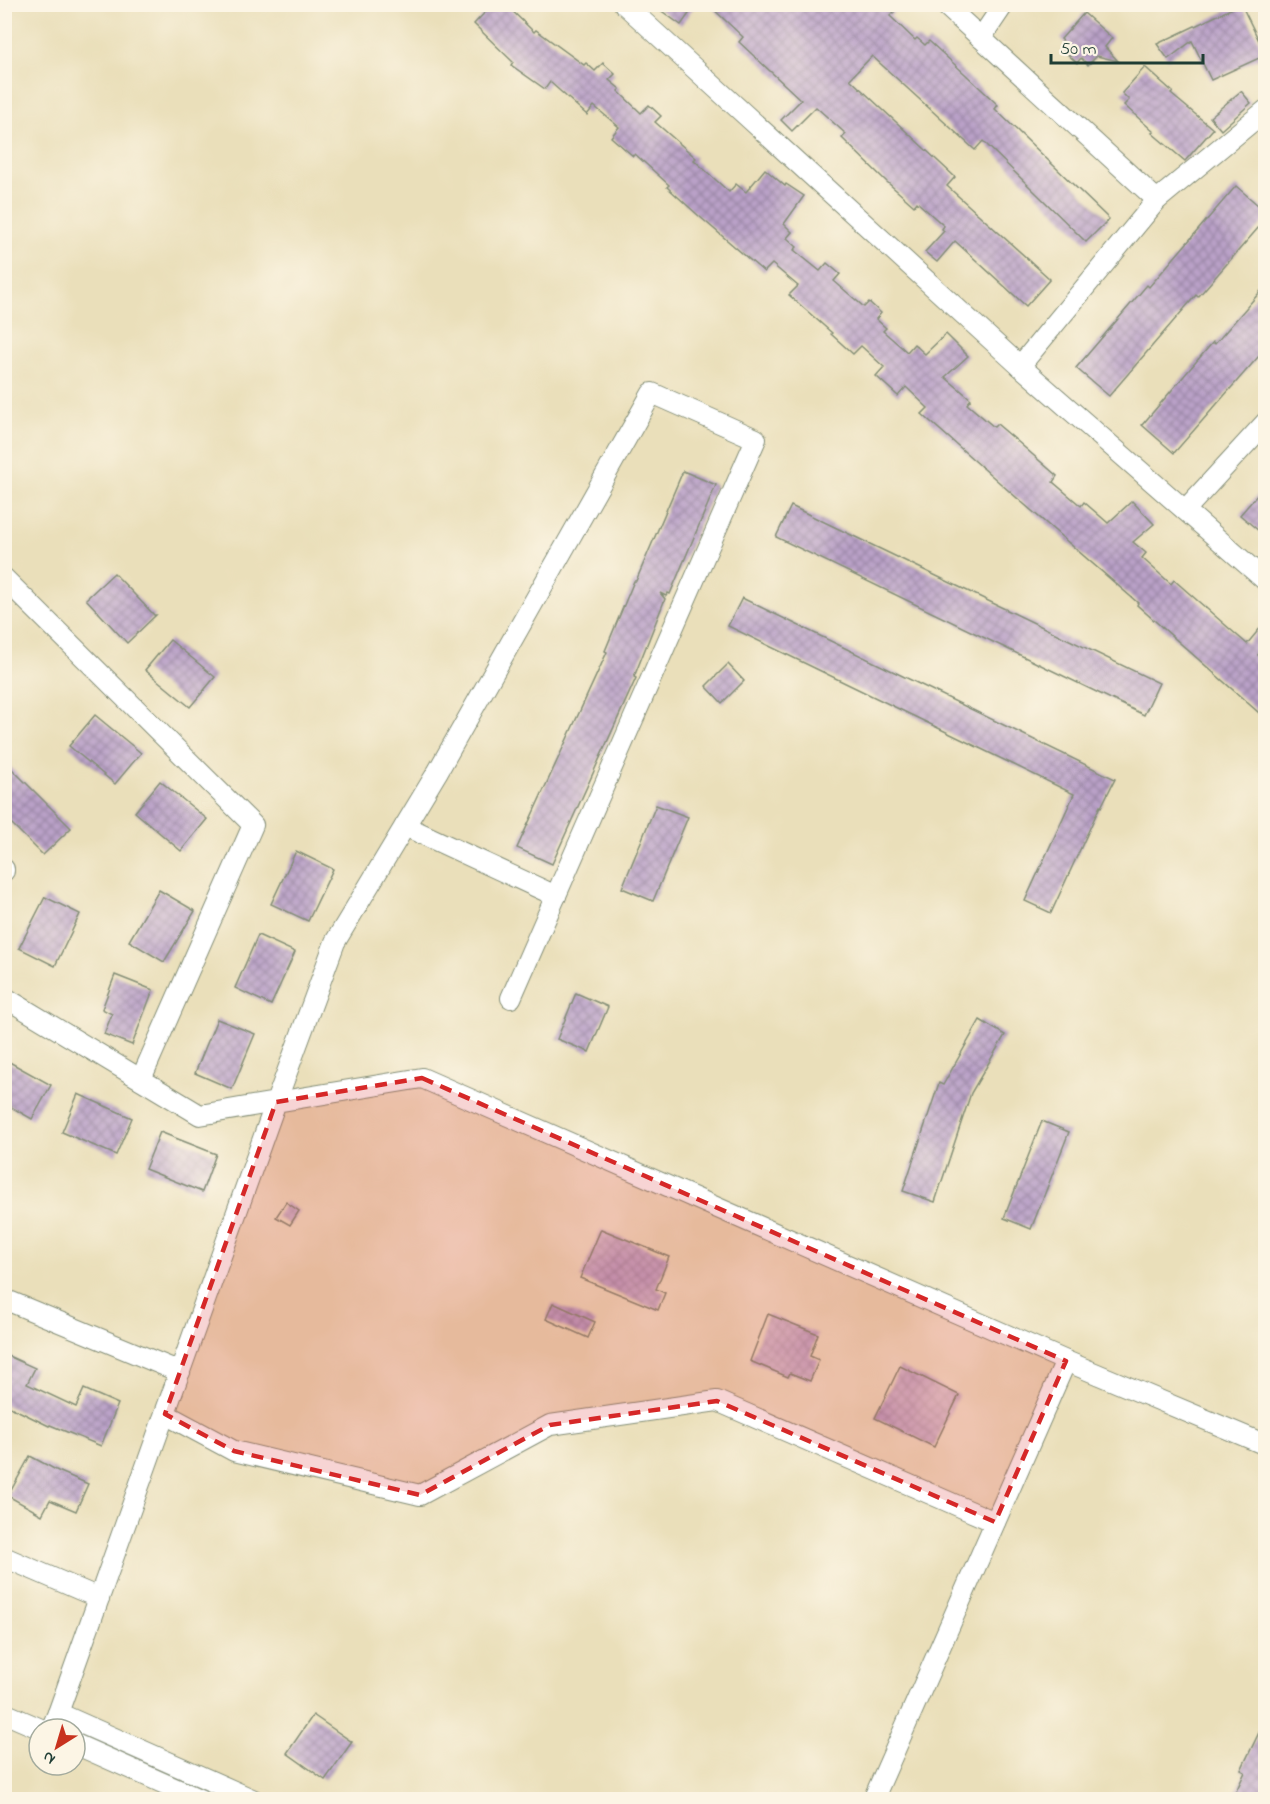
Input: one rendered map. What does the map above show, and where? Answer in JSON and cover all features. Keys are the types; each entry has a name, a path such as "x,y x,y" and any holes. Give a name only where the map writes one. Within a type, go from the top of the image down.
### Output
{"street":[{"path":"624,4 1020,366 1266,581"},
{"path":"944,4 1157,200"},
{"path":"981,38 1004,4"},
{"path":"1020,366 1157,200 1266,110"},
{"path":"55,1717 335,942 405,826 652,393 756,439 511,998"},
{"path":"1185,510 1266,422"},
{"path":"4,578 253,825 141,1079"},
{"path":"405,826 556,896"},
{"path":"4,997 200,1115 422,1078 1066,1361 1266,1445"},
{"path":"4,1299 180,1372"},
{"path":"873,1800 1066,1361"},
{"path":"165,1414 234,1451 420,1495 550,1425 717,1401 995,1522"},
{"path":"4,1557 99,1598"},
{"path":"4,1713 27,1723"},
{"path":"87,1734 254,1800"},
{"path":"87,1749 201,1800"}],"highlighted area":[{"path":"422,1078 1066,1361 995,1522 717,1401 550,1425 420,1495 234,1451 165,1414 276,1102"}],"building":[{"path":"493,4 505,4 534,32 536,30 595,71 603,63 615,74 609,80 620,89 618,91 641,113 649,105 661,116 655,122 696,158 694,160 729,192 736,184 746,192 765,169 785,186 786,184 804,196 784,224 792,232 787,238 797,247 794,250 820,271 827,263 840,274 834,281 864,307 869,302 881,313 876,319 886,328 883,331 907,352 914,344 925,354 946,334 968,356 945,377 971,399 967,404 994,427 997,424 1057,476 1053,482 1081,506 1084,502 1108,523 1132,501 1154,524 1133,542 1146,553 1142,558 1171,584 1174,580 1247,644 1266,621 1266,646 1258,655 1266,662 1266,719 1137,605 1138,603 922,414 928,408 906,387 898,396 876,376 884,367 861,346 853,354 789,295 798,286 772,264 764,272 667,187 669,185 635,154 633,156 611,137 619,127 594,106 587,115 550,82 545,89 511,65 513,62 474,24"},
{"path":"652,4 696,4 681,25"},
{"path":"708,4 886,4 894,12 890,16 915,40 917,38 925,45 929,41 964,73 998,105 995,109 1109,219 1086,242 983,141 975,150 872,56 850,79 955,177 947,186 1050,279 1026,306 955,241 937,262 925,252 944,231 942,229 944,226 917,202 914,206 887,182 842,138 846,134 816,107 792,131 781,120 801,100 739,42 743,37"},
{"path":"1241,4 1266,55 1211,80 1192,41 1168,59 1157,44"},
{"path":"1084,13 1112,38 1105,47 1118,61 1097,56 1088,65 1081,58 1077,63 1064,51 1068,46 1061,39"},
{"path":"1145,67 1173,92 1171,94 1213,129 1185,161 1124,105 1129,100 1122,93"},
{"path":"1241,91 1251,103 1221,130 1210,117"},
{"path":"1236,186 1266,212 1266,219 1198,297 1196,295 1109,396 1076,368"},
{"path":"1266,285 1266,348 1174,453 1142,425 1213,342 1215,344"},
{"path":"683,471 716,485 670,594 666,596 660,593 665,599 634,677 636,678 552,864 517,848 607,652 605,651 634,581 636,581"},
{"path":"1266,485 1266,537 1240,515"},
{"path":"791,506 1159,683 1144,715 776,537"},
{"path":"114,573 156,615 127,643 86,599"},
{"path":"742,598 1115,779 1100,806 1051,913 1025,901 1074,794 728,626"},
{"path":"170,640 215,677 190,707 145,670"},
{"path":"728,664 744,681 722,703 706,686"},
{"path":"95,715 141,753 115,784 69,746"},
{"path":"4,761 71,828 43,855 4,816"},
{"path":"160,781 207,819 181,851 135,812"},
{"path":"656,805 688,817 653,901 622,888"},
{"path":"296,851 333,869 308,921 271,904"},
{"path":"159,890 195,911 164,962 129,941"},
{"path":"45,897 80,914 55,966 19,948"},
{"path":"258,935 295,952 271,1005 235,988"},
{"path":"115,975 153,990 132,1045 104,1034 112,1014 102,1009"},
{"path":"576,993 608,1007 589,1052 557,1039"},
{"path":"217,1019 255,1034 232,1089 195,1073"},
{"path":"980,1020 1005,1035 971,1093 935,1202 903,1191 939,1083 943,1085"},
{"path":"4,1059 51,1085 32,1119 4,1103"},
{"path":"78,1094 132,1118 116,1155 62,1132"},
{"path":"1042,1121 1069,1132 1031,1229 1004,1218"},
{"path":"160,1132 216,1154 202,1192 145,1169"},
{"path":"286,1202 299,1211 290,1225 276,1217"},
{"path":"601,1229 669,1257 656,1289 665,1293 658,1310 580,1278"},
{"path":"553,1303 595,1322 588,1338 546,1319"},
{"path":"768,1314 818,1334 810,1356 819,1360 810,1381 790,1373 788,1377 750,1361"},
{"path":"4,1354 35,1368 27,1384 76,1407 84,1389 118,1404 101,1446 49,1426 4,1404"},
{"path":"900,1366 959,1395 934,1447 875,1418"},
{"path":"30,1456 88,1484 76,1511 50,1500 42,1515 8,1496"},
{"path":"313,1715 352,1742 325,1780 287,1753"},
{"path":"1266,1718 1266,1800 1232,1800 1245,1772 1241,1770"}]}
